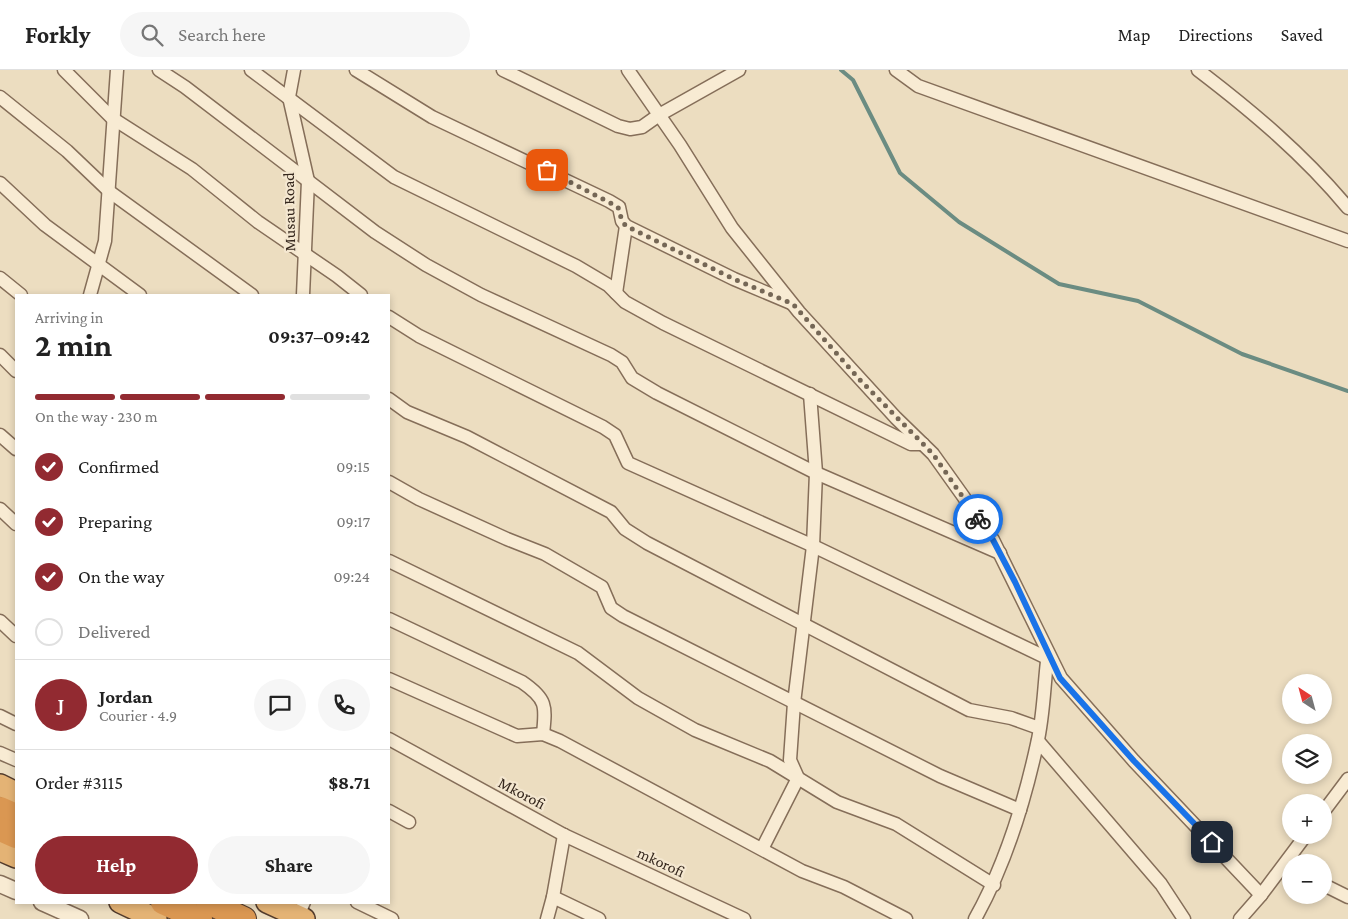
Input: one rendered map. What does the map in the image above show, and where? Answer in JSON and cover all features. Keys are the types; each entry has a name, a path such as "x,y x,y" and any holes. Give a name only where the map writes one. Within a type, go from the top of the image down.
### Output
{"highway":[{"path":"0,786 15,793"},
{"path":"0,809 15,816"},
{"path":"0,829 15,836"},
{"path":"0,850 15,857"},
{"path":"124,904 156,919"},
{"path":"167,904 200,919"},
{"path":"212,904 244,919"},
{"path":"273,904 302,913"}],"street":[{"path":"64,70 112,118 192,169 258,222 337,276 360,294"},
{"path":"90,294 100,266 110,192 112,118 117,70"},
{"path":"159,70 375,232 426,265 481,295 611,355 622,362 632,378 657,393 816,473 1000,553"},
{"path":"251,70 394,178 576,266 608,285 625,302 663,323 911,444 923,444"},
{"name":"Musau Road","path":"294,70 289,97 308,180 307,257 303,294"},
{"path":"356,70 432,117 618,207 622,221 626,226 734,279 793,304"},
{"path":"503,70 624,128 630,129 642,127 659,115 739,70"},
{"path":"629,70 732,228 793,304 856,376 923,444 963,496 1000,553 1060,678 1134,761 1261,895"},
{"path":"896,70 918,86 1348,241"},
{"path":"1198,70 1275,131 1319,173 1348,208"},
{"path":"0,97 67,151 110,192 251,294"},
{"path":"0,183 45,225 139,294"},
{"path":"616,293 626,226"},
{"path":"0,278 19,294"},
{"path":"390,318 419,336 603,427 615,435 628,463 1048,655"},
{"path":"0,355 15,370"},
{"path":"798,778 790,760 794,703 813,546 816,473 810,394"},
{"path":"390,400 407,412 476,442 611,512 625,529 647,543 804,626 969,710 1011,718 1038,735 1161,884 1184,919"},
{"path":"0,435 15,449"},
{"path":"390,483 418,499 545,554 602,587 611,608 623,616 794,703 895,751 940,776 1020,810"},
{"path":"0,508 15,523"},
{"path":"390,562 578,653 646,702 695,730 770,761 844,806 896,824 994,885"},
{"path":"390,619 522,682 534,690 543,700 546,711 542,734"},
{"path":"0,621 15,635"},
{"path":"975,919 994,885 1020,810 1038,735 1048,655"},
{"path":"390,679 517,736 542,734 560,741 802,871 844,887 906,919"},
{"path":"0,716 15,724"},
{"name":"Mkorofi","path":"390,740 564,835"},
{"path":"0,753 15,760"},
{"path":"762,849 798,778"},
{"path":"1332,800 1348,779"},
{"path":"390,812 409,822"},
{"path":"547,919 553,897 564,835"},
{"name":"mkorofi","path":"564,835 744,919"},
{"path":"1240,919 1282,872"},
{"path":"0,884 15,891"},
{"path":"1332,889 1348,897"},
{"path":"553,897 599,919"},
{"path":"46,904 80,919"},
{"path":"361,904 392,919"}],"waterway":[{"path":"841,70 853,80 900,173 959,222 1059,284 1138,301 1242,354 1348,391"}],"way so far":[{"path":"547,170 618,207 621,212 622,221 626,226 734,279 793,304 861,381 933,454 978,519"}],"route":[{"path":"978,519 993,540 1015,582 1060,678 1134,761 1212,842"}]}
